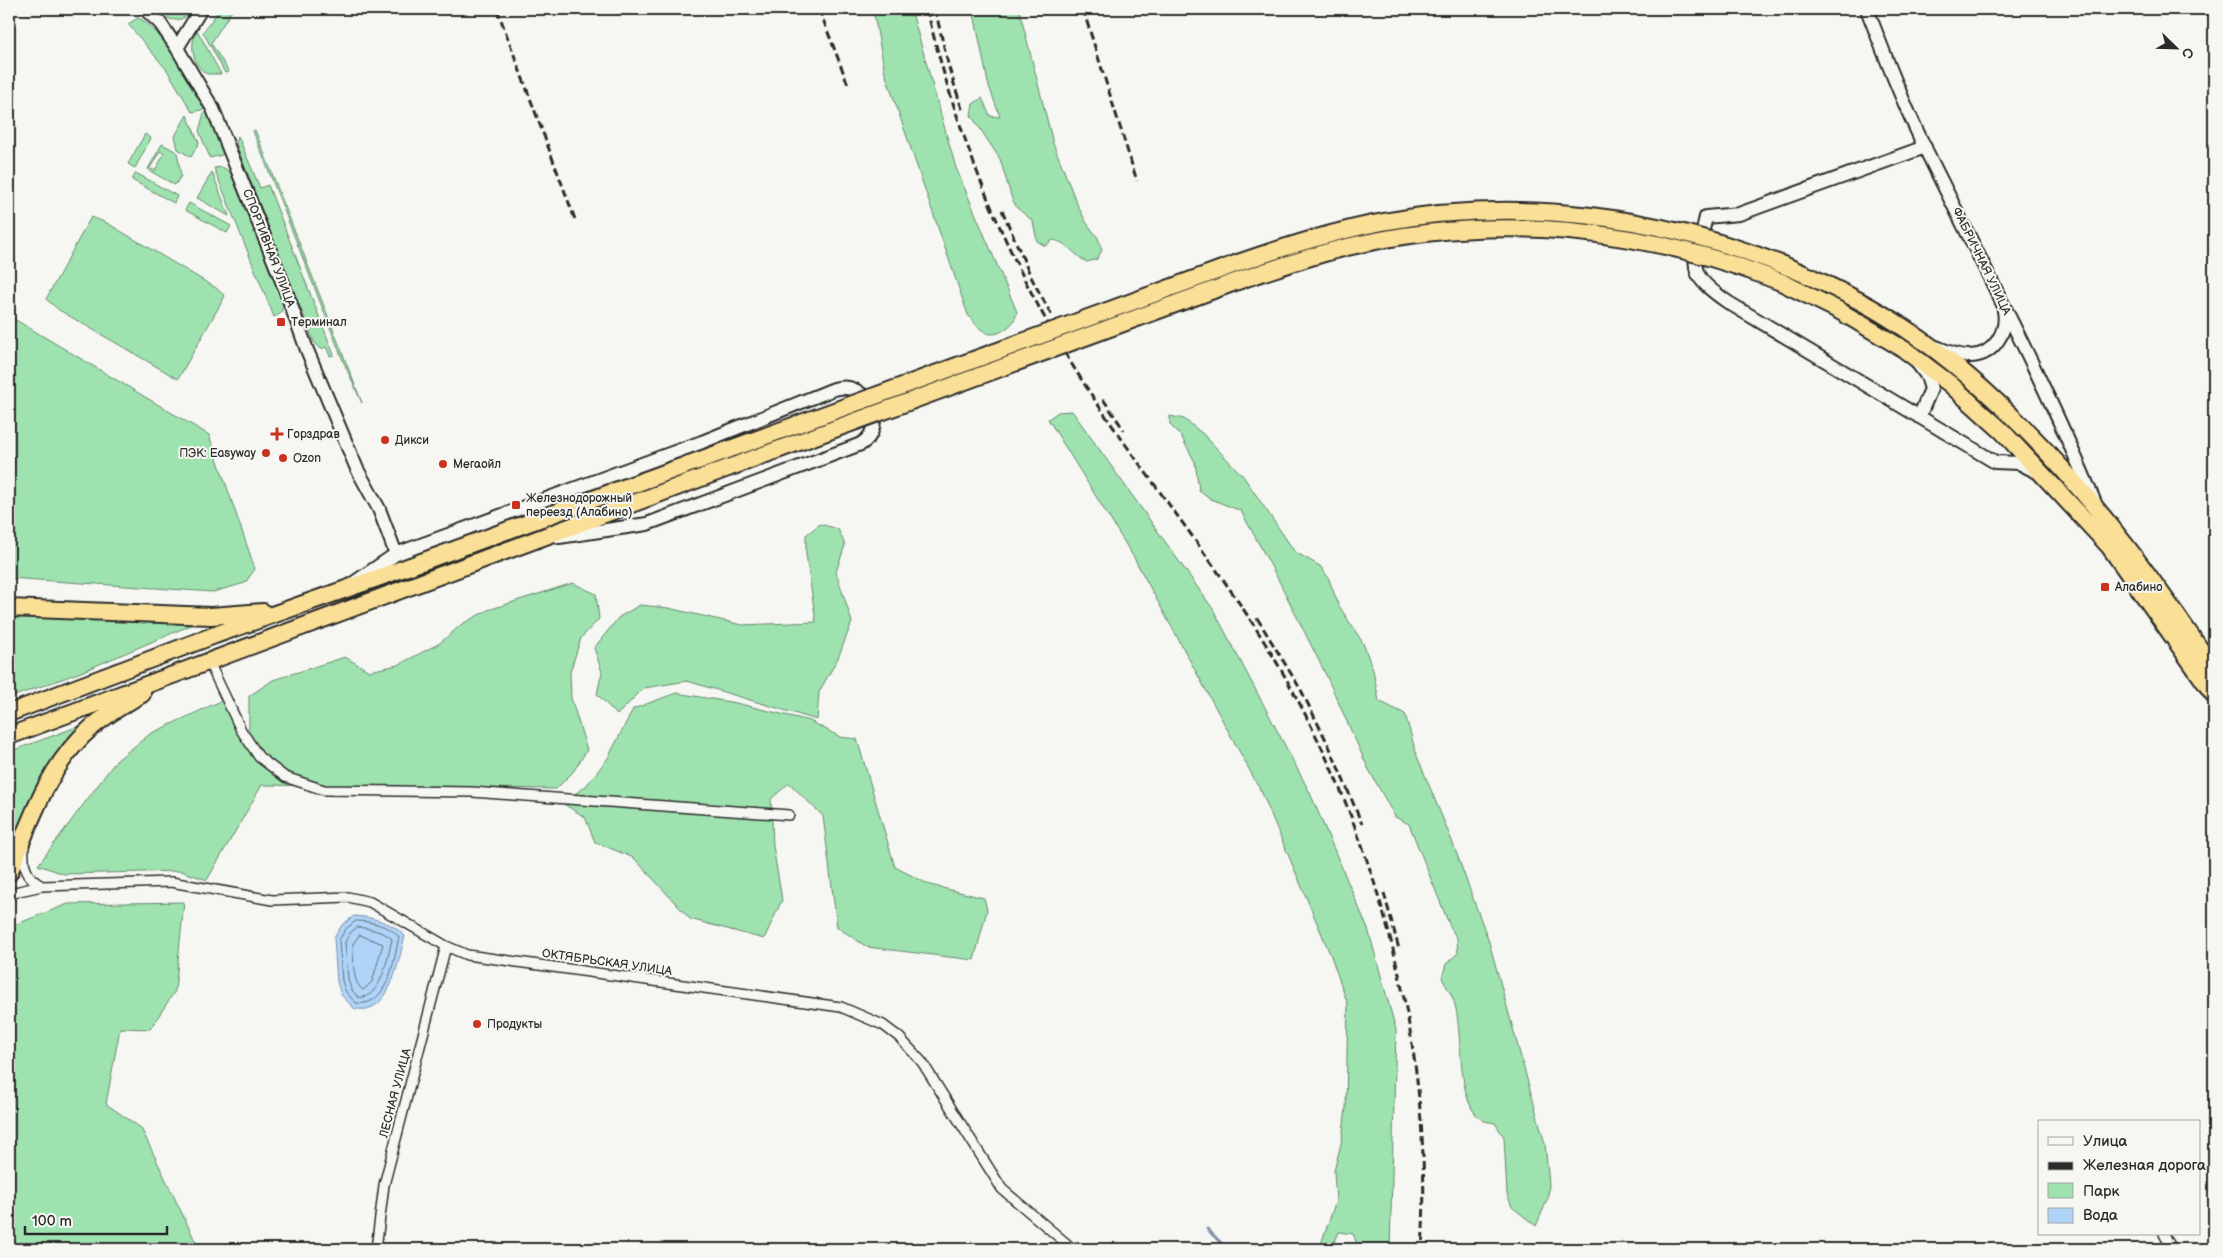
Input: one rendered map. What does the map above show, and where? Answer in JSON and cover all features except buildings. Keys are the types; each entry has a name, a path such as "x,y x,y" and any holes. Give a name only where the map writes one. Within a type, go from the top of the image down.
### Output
{"highway":[{"path":"9,713 282,611 1241,262 1302,242 1384,222 1465,212 1503,210 1575,213 1682,231 1751,252 1788,266 1892,320 1961,371 2014,419 2099,512 2213,664"},
{"path":"9,736 494,554 1246,278 1307,258 1387,239 1466,229 1503,228 1574,230 1642,240 1678,248 1745,268 1781,282 1838,310 1906,350 1977,407 2109,546 2214,695"},
{"path":"9,608 211,616 282,611"},
{"path":"9,873 49,781 64,756 80,738 120,706 191,667"}],"street":[{"name":"СПОРТИВНАЯ УЛИЦА","path":"145,9 160,23 178,48 213,109 234,158 314,368 356,469 379,509 396,554"},
{"path":"178,48 201,9"},
{"name":"ФАБРИЧНАЯ УЛИЦА","path":"1867,9 1902,99 2072,446 2099,512"},
{"path":"1925,148 1739,214 1706,217 1695,264 1699,278 1708,289 1996,462 2019,463 2048,480"},
{"path":"1923,342 1953,353 1971,356 1989,350 1996,344 2005,326 2001,299"},
{"path":"1906,350 1919,365 1930,383 1930,395 1919,417"},
{"path":"342,590 396,554 702,442 842,387 861,392 872,412 873,427 870,434 861,444 672,516 626,528 576,534 494,554"},
{"path":"546,499 616,491"},
{"path":"208,660 241,730 259,757 285,777 324,790 472,792 789,815"},
{"path":"25,833 24,868 30,878 42,886"},
{"name":"ОКТЯБРЬСКАЯ УЛИЦА","path":"9,896 19,891 42,886 171,882 272,900 348,897 370,902 446,946 467,954 841,1007 884,1025 899,1037 922,1062 1002,1189 1073,1249"},
{"name":"ЛЕСНАЯ УЛИЦА","path":"376,1249 384,1185 446,946"},
{"path":"2165,1236 2172,1249"}],"green space":[{"path":"154,9 181,9 188,15 179,20 174,20"},
{"path":"220,9 233,9 211,43 229,72 225,73 203,32"},
{"path":"873,9 911,9 956,168 1017,312 1012,323 1007,328 995,334 985,332 968,315 885,73"},
{"path":"973,9 1019,9 1053,143 1077,204 1086,222 1098,238 1102,250 1097,259 1087,262 1058,241 1053,240 1045,246 1037,241 1033,221 1017,208 1012,199 1000,159 971,115 973,104 982,98 990,116 1000,117 988,83"},
{"path":"138,18 147,23 166,45 186,73 206,109 192,112 167,70 128,24"},
{"path":"197,30 221,74 207,74 195,60 193,42"},
{"path":"207,112 224,152 222,155 210,158 199,131 204,113"},
{"path":"187,115 199,143 191,157 178,149 175,136"},
{"path":"255,130 362,403 344,363 253,131"},
{"path":"145,134 151,138 135,168 128,164"},
{"path":"238,136 260,188 268,185 334,355 330,356 326,347 321,349 314,342 236,144"},
{"path":"162,144 177,152 181,176 175,185 150,171 152,169 155,171 164,154 160,151 148,169"},
{"path":"222,167 231,172 284,305 280,314 274,317 214,168"},
{"path":"212,172 229,216 197,198"},
{"path":"136,173 177,196 174,203 132,180"},
{"path":"189,203 231,226 227,233 185,210"},
{"path":"91,217 107,223 216,288 225,296 178,379 59,310 46,299"},
{"path":"9,316 209,435 255,569 245,583 213,592 9,578"},
{"path":"1072,411 1213,609 1310,793 1368,929 1396,1030 1390,1249 1359,1249 1353,1234 1339,1232 1331,1249 1322,1249 1321,1244 1336,1201 1334,1171 1342,1140 1346,1107 1348,1005 1331,956 1262,793 1133,556 1048,419 1058,412"},
{"path":"1170,416 1184,419 1203,434 1243,476 1295,552 1320,566 1328,577 1339,606 1363,643 1373,670 1379,701 1405,714 1417,756 1452,841 1489,942 1545,1144 1549,1184 1548,1198 1536,1226 1512,1207 1507,1194 1504,1137 1495,1123 1481,1119 1473,1110 1468,1098 1464,1083 1455,1005 1442,978 1446,964 1458,953 1457,939 1449,924 1409,824 1395,817 1368,768 1326,675 1278,579 1241,511 1211,499 1199,490 1195,462 1181,436 1170,425"},
{"path":"567,501 376,572 390,561 547,504"},
{"path":"820,524 838,529 845,545 836,572 852,622 838,658 819,692 817,720 687,681 644,688 617,715 597,694 602,672 594,648 619,617 640,605 668,608 742,625 816,622 806,554 806,535"},
{"path":"573,583 596,594 599,619 581,638 570,672 571,698 587,750 573,772 556,789 262,785 207,880 181,871 64,874 38,865 116,761 150,734 223,700 245,745 249,725 249,696 273,680 345,657 369,671 398,665 440,643 462,624 488,610"},
{"path":"9,614 196,623 81,672 9,698"},
{"path":"676,693 736,703 810,721 840,737 857,739 895,867 930,885 984,898 987,910 974,960 867,947 837,927 823,816 789,783 771,799 773,846 782,900 764,939 690,919 634,858 595,842 585,817 562,803 586,786 608,758 633,709"},
{"path":"90,722 9,853 9,752"},
{"path":"184,902 175,991 150,1029 120,1028 106,1104 141,1128 199,1249 9,1249 9,937 14,925 68,904"}],"water":[{"path":"354,916 381,921 394,927 405,936 390,987 378,1003 367,1009 355,1009 341,995 337,982 334,938 342,925"}],"waterway":[{"path":"1207,1229 1227,1249"}],"railway":[{"path":"497,9 576,222"},
{"path":"819,9 849,87"},
{"path":"927,9 954,107 971,156 990,204 1033,297 1058,342 1107,418 1222,578 1265,643 1304,711 1337,783 1366,858 1389,934 1407,1013 1418,1092 1423,1171 1422,1249"},
{"path":"935,9 949,68 963,112"},
{"path":"1083,9 1137,181"},
{"path":"1002,210 1031,277 1052,316"},
{"path":"1103,399 1124,430"},
{"path":"1257,618 1301,690 1329,746 1362,824"},
{"path":"1384,893 1399,949"}],"place":[{"name":"Терминал","path":"281,322"},
{"name":"Горздрав","path":"277,434"},
{"name":"Дикси","path":"385,440"},
{"name":"ПЭК: Easyway","path":"266,453"},
{"name":"Ozon","path":"283,458"},
{"name":"Мегаойл","path":"443,464"},
{"name":"Железнодорожный переезд (Алабино)","path":"516,505"},
{"name":"Алабино","path":"2105,587"},
{"name":"Продукты","path":"477,1024"}]}
